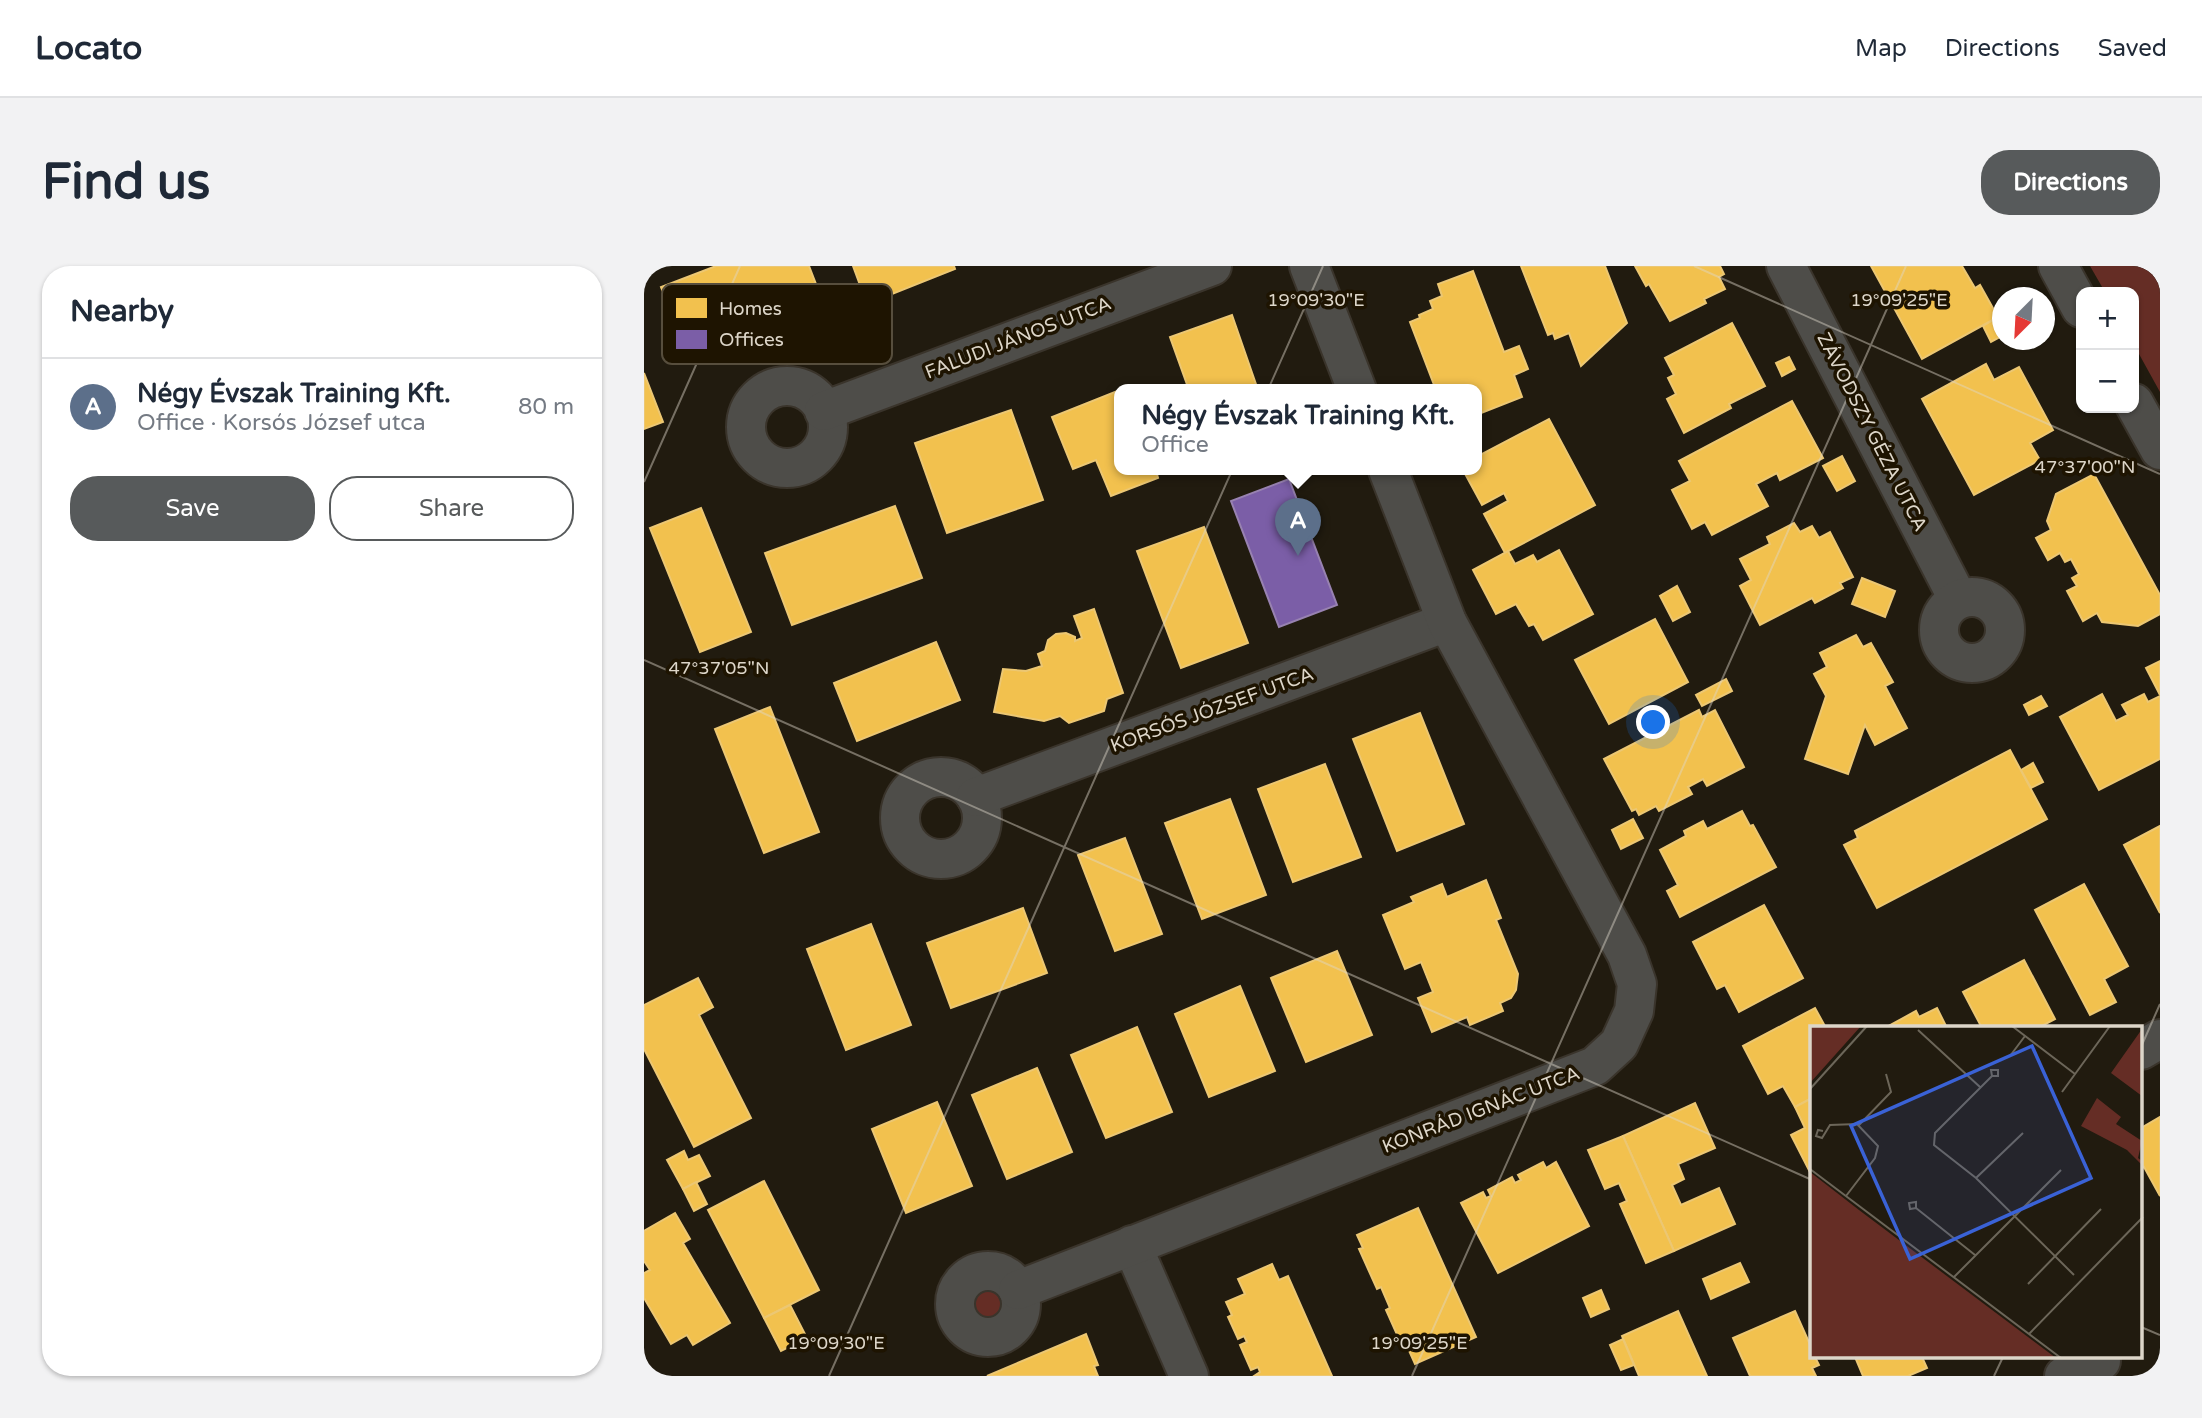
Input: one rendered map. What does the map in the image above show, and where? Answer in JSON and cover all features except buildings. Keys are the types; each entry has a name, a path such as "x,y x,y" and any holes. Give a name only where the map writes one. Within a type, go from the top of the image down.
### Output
{"street":[{"name":"FALUDI JÁNOS UTCA","path":"824,411 1212,266"},
{"path":"1309,266 1355,384"},
{"name":"ZÁVODSZY GÉZA UTCA","path":"1786,266 1958,598"},
{"path":"2058,266 2076,300"},
{"path":"2139,412 2160,450"},
{"name":"KONRÁD IGNÁC UTCA","path":"1018,1290 1595,1066 1619,1044 1634,1012 1637,984 1627,955 1447,622 1390,475"},
{"name":"KORSÓS JÓZSEF UTCA","path":"976,797 1447,622"},
{"path":"2142,1048 2160,1039"},
{"path":"1132,1245 1189,1376"},
{"path":"2064,1376 2105,1365"}],"shaded area":[{"path":"2090,266 2160,266 2160,392 2139,354 2139,287 2102,287"},
{"path":"988,1284 996,1285 1002,1290 1007,1296 1007,1312 1002,1318 996,1323 988,1324 980,1323 974,1318 969,1312 968,1304 969,1296 974,1290 980,1285"}],"place":[{"name":"Négy Évszak Training Kft.","path":"1298,556"}]}
